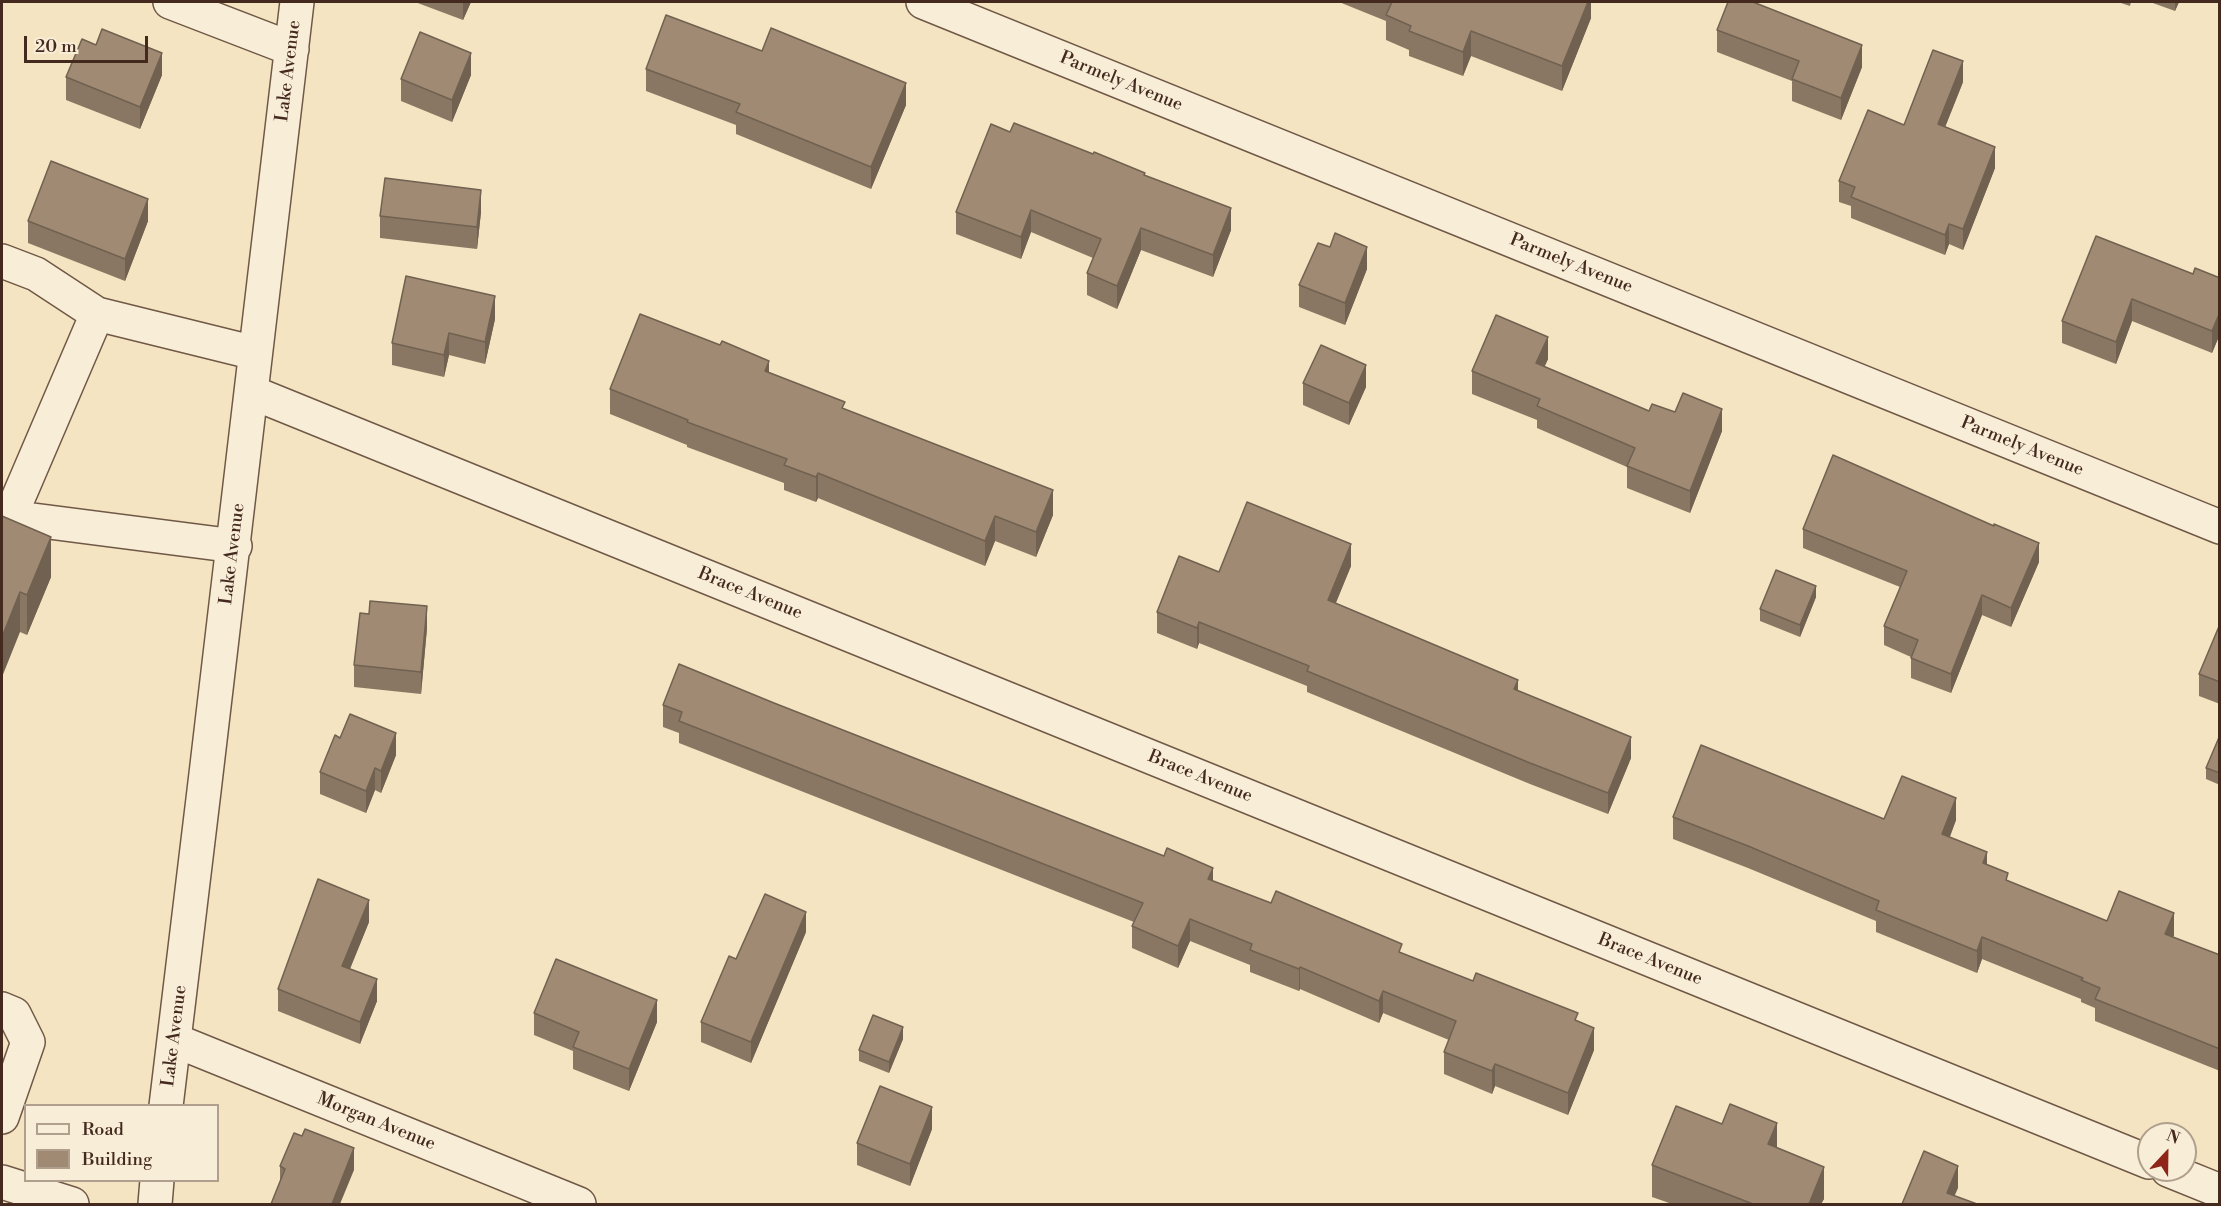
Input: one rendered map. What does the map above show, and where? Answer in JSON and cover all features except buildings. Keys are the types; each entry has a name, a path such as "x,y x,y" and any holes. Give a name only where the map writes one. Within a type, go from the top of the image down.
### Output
{"street":[{"path":"170,2 292,49"},
{"name":"Lake Avenue","path":"166,1104 235,546 255,353 297,2"},
{"name":"Parmely Avenue","path":"923,2 2220,527"},
{"path":"2,261 36,274 97,314 255,353"},
{"path":"97,314 6,515 235,546"},
{"name":"Brace Avenue","path":"251,392 2137,1157"},
{"path":"2,1008 14,1014 28,1042 2,1117"},
{"name":"Morgan Avenue","path":"174,1040 579,1204"},
{"path":"2,1182 72,1204"},
{"path":"154,1204 157,1182"},
{"path":"2197,1182 2220,1191"}]}
